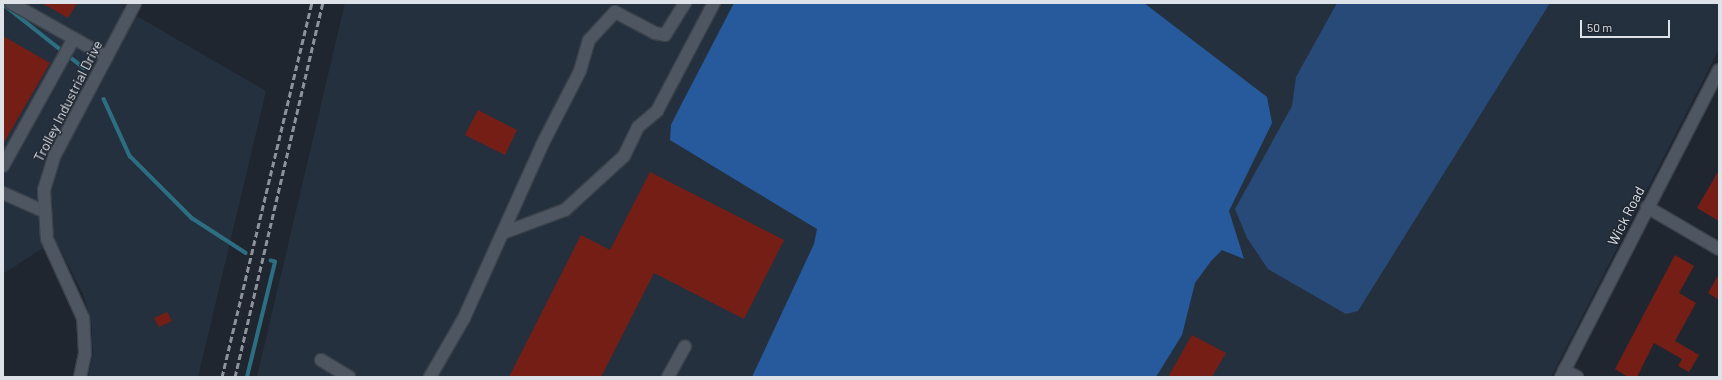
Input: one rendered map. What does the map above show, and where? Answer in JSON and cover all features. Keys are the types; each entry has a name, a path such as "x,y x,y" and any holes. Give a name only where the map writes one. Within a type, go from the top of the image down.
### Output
{"street":[{"path":"11,3 107,57"},
{"name":"Trolley Industrial Drive","path":"80,377 86,341 83,318 47,240 43,211 44,190 52,162 136,3"},
{"path":"430,377 464,318 502,233 580,70 589,40 598,28 615,12 655,33 665,35 685,3"},
{"path":"502,233 565,210 624,156 638,127 657,111 714,3"},
{"path":"3,166 74,38"},
{"name":"Wick Road","path":"1563,373 1719,70"},
{"path":"3,193 43,211"},
{"path":"1647,208 1719,250"},
{"path":"668,377 685,346"},
{"path":"321,360 349,377"},
{"path":"1563,373 1577,377"}],"shaded area":[{"path":"3,3 126,3 123,8 266,91 198,377 88,377 93,352 91,320 83,294 55,240 3,274"},
{"path":"345,3 1719,3 1719,49 1551,377 257,377"},
{"path":"734,3 1144,3 1267,97 1272,123 1229,211 1244,259 1222,250 1211,261 1195,283 1182,335 1156,377 752,377 814,244 817,229 670,140 671,125"},
{"path":"1337,3 1550,3 1358,311 1346,314 1268,269 1247,238 1235,209 1292,106 1296,77"}],"building":[{"path":"42,3 77,3 68,18"},
{"path":"3,36 50,63 3,144"},
{"path":"478,110 517,130 505,155 465,135"},
{"path":"1719,170 1719,221 1697,208"},
{"path":"650,172 784,240 744,319 654,273 601,377 509,377 581,235 610,250"},
{"path":"1675,255 1694,266 1679,293 1696,303 1675,341 1699,355 1689,372 1678,366 1682,359 1654,343 1637,377 1628,377 1615,369"},
{"path":"1719,274 1719,300 1708,293"},
{"path":"167,312 172,321 159,327 154,318"},
{"path":"1192,335 1226,353 1212,377 1168,377"}],"waterway":[{"path":"3,4 84,68"},
{"path":"104,99 130,156 192,218 246,253"},
{"path":"247,377 275,262 271,261"}],"railway":[{"path":"222,377 312,3"},
{"path":"235,377 323,3"}]}
